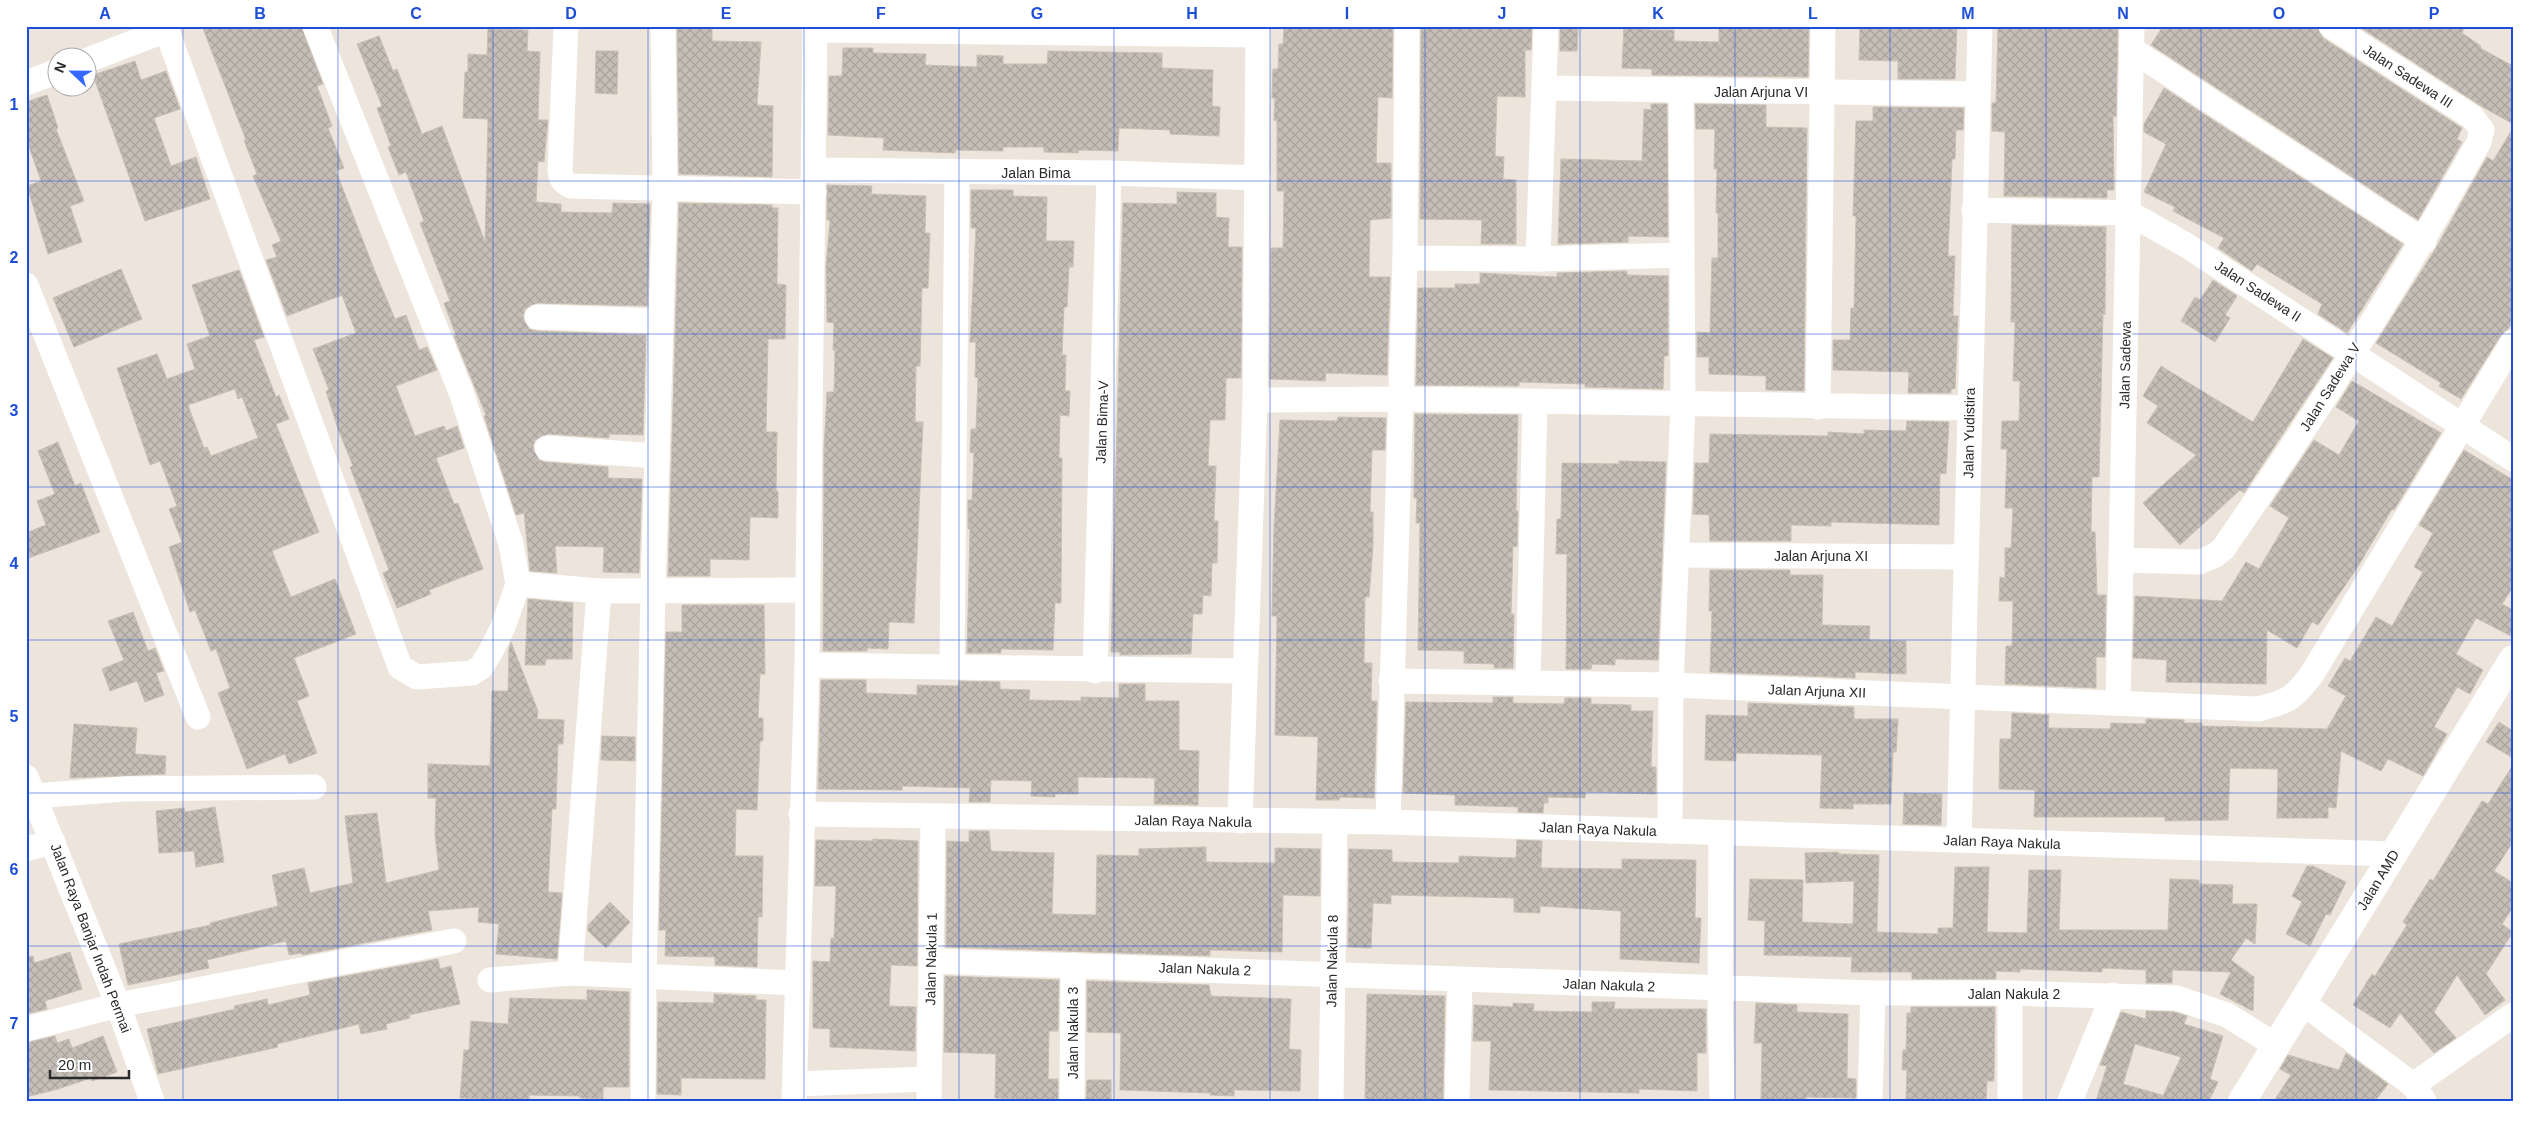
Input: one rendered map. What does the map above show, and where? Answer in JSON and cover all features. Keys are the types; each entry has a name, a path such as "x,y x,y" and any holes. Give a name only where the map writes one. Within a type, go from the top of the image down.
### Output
{"street":[{"path":"98,56 165,28 400,666 417,677 472,673 481,667 491,651 503,627 518,584 511,544 461,392 315,26"},
{"name":"Jalan Bima","path":"566,26 561,179 572,186 665,189 957,172 1109,173 1258,178"},
{"path":"643,1101 653,592 665,189 663,26"},
{"path":"1388,822 1390,681 1405,258 1407,26"},
{"path":"1538,259 1546,26"},
{"path":"1818,407 1823,26"},
{"name":"Jalan Yudistira","path":"1959,840 1980,26"},
{"name":"Jalan Sadewa III","path":"2331,26 2472,118 2482,130"},
{"path":"929,1090 794,1093 807,664 815,28 1258,31 1255,400 1240,821"},
{"path":"2132,38 2424,241"},
{"name":"Jalan Sadewa","path":"2118,703 2132,38"},
{"path":"26,83 48,75"},
{"name":"Jalan Arjuna VI","path":"1545,88 1681,92 1977,94"},
{"path":"1670,831 1671,685 1683,405 1681,92"},
{"name":"Jalan Sadewa V","path":"2121,560 2199,562 2214,556 2223,549 2278,468 2424,241 2479,142 2482,130"},
{"path":"952,666 957,172"},
{"name":"Jalan Bima-V","path":"1095,671 1109,173"},
{"name":"Jalan Sadewa II","path":"1974,210 2128,213 2186,245 2513,459"},
{"path":"1405,258 1538,259 1682,255"},
{"path":"26,285 198,717"},
{"path":"537,317 661,321"},
{"name":"Jalan Arjuna XII","path":"1390,681 1671,685 2258,709 2279,704 2296,696 2312,674 2513,342"},
{"path":"1255,400 1400,399 1683,405 1970,408"},
{"path":"1528,682 1535,402"},
{"path":"547,448 657,456"},
{"name":"Jalan Arjuna XI","path":"1676,555 1966,557"},
{"path":"518,584 653,592 808,590"},
{"path":"570,973 599,590"},
{"name":"Jalan AMD","path":"2242,1101 2275,1045 2304,1003 2513,659"},
{"path":"807,664 952,666 1095,671 1245,671"},
{"path":"30,786 125,789 314,786"},
{"name":"Jalan Raya Banjar Indah Permai","path":"30,786 118,1005 152,1101"},
{"name":"Jalan Raya Nakula","path":"801,814 1388,822 2394,854"},
{"name":"Jalan Nakula 1","path":"929,1090 933,817"},
{"name":"Jalan Nakula 8","path":"1331,1101 1335,821"},
{"path":"1721,833 1720,989 1722,1101"},
{"path":"26,849 53,842"},
{"path":"26,1029 118,1005 454,941"},
{"name":"Jalan Nakula 2","path":"932,961 1332,973 1720,989 1873,993 2113,995 2177,998 2227,1015 2275,1045"},
{"name":"Jalan Nakula 3","path":"1072,1101 1073,965"},
{"path":"490,980 570,973 798,983"},
{"path":"1457,1101 1460,979"},
{"path":"1870,1101 1873,993"},
{"path":"2010,993 2010,1101"},
{"path":"2070,1101 2113,995"},
{"path":"2304,1003 2419,1093 2513,1016"}],"building":[{"path":"202,26 301,26 323,84 317,86 332,126 328,128 344,168 336,171 374,269 395,319 406,315 419,350 427,347 437,370 396,386 415,436 444,426 446,431 457,426 464,448 436,458 454,504 458,503 483,569 429,590 431,594 397,608 383,573 389,570 350,467 353,466 338,429 326,391 329,390 313,349 356,333 342,295 287,316 266,260 277,257 272,245 281,241 253,176 257,174 244,140 246,140"},
{"path":"677,26 712,26 712,41 761,42 757,105 773,106 772,177 679,174"},
{"path":"1284,26 1393,26 1392,98 1378,97 1376,163 1391,163 1391,218 1370,220 1369,277 1390,277 1387,375 1326,373 1325,381 1270,379 1271,248 1283,248 1284,191 1277,191 1277,121 1274,120 1275,98 1272,98 1273,69 1278,69 1279,44 1283,44"},
{"path":"1421,26 1532,26 1531,50 1525,50 1525,97 1497,96 1495,156 1504,157 1503,179 1516,180 1516,244 1481,244 1482,220 1420,219"},
{"path":"1560,26 1578,26 1577,51 1560,51"},
{"path":"1624,26 1649,26 1649,30 1674,30 1674,41 1719,42 1719,28 1809,26 1808,77 1652,75 1652,69 1622,68"},
{"path":"1860,26 1957,26 1955,79 1898,79 1898,61 1859,60"},
{"path":"1998,26 2118,26 2116,117 2113,115 2114,190 2107,190 2107,198 2004,196 2005,132 1992,131 1992,103 1996,103"},
{"path":"2163,26 2317,26 2323,38 2462,128 2457,139 2462,142 2418,220 2151,45"},
{"path":"2358,26 2465,26 2462,33 2481,46 2480,48 2513,66 2513,124 2481,106"},
{"path":"488,29 528,30 527,51 540,52 538,120 548,120 544,162 538,161 536,202 561,204 561,212 612,213 613,203 650,204 647,306 537,303 525,309 523,317 529,329 537,331 646,335 643,435 609,434 609,438 548,434 535,440 533,447 539,460 545,462 608,467 608,478 642,479 639,573 603,572 604,547 555,546 557,573 530,571 524,513 516,515 484,416 486,415 454,336 456,335 444,303 450,301 420,223 424,221 406,172 399,175 388,147 391,146 377,108 382,106 357,44 379,36 393,71 397,69 422,134 442,126 485,242 488,119 463,118 465,72 468,72 468,54 487,55"},
{"path":"843,48 873,48 873,53 926,54 925,65 977,67 977,55 1003,56 1003,64 1047,64 1048,51 1162,53 1162,68 1213,70 1212,106 1220,107 1219,136 1170,134 1170,130 1119,128 1118,151 1079,150 1078,153 1044,152 1044,147 1003,147 1003,151 955,150 955,153 883,150 884,138 828,135 829,76 842,76"},
{"path":"596,51 618,51 617,94 595,93"},
{"path":"135,61 141,80 166,71 180,109 154,118 171,166 196,157 210,199 145,221 98,89 98,73"},
{"path":"2164,88 2403,244 2347,333 2318,314 2322,304 2257,264 2252,271 2218,248 2224,238 2173,211 2175,207 2144,192 2166,144 2144,132 2144,124"},
{"path":"47,95 58,128 56,129 84,201 70,206 82,242 48,254 27,186 41,181 26,138 26,102"},
{"path":"1651,104 1667,104 1668,237 1628,236 1628,242 1558,244 1561,159 1642,161 1644,109 1651,110"},
{"path":"1695,104 1766,105 1766,127 1807,128 1804,391 1766,390 1766,376 1709,374 1709,357 1697,357 1697,332 1710,333 1712,258 1718,258 1718,213 1716,213 1717,169 1714,169 1715,129 1696,129"},
{"path":"1873,107 1964,108 1963,130 1956,130 1955,159 1952,159 1948,256 1955,256 1953,316 1958,316 1955,389 1951,389 1951,393 1908,393 1909,372 1833,370 1833,340 1850,340 1851,308 1854,308 1856,216 1853,216 1856,121 1873,121"},
{"path":"2513,128 2513,321 2501,335 2461,399 2439,386 2441,383 2376,343 2436,248 2487,157 2493,161"},
{"path":"827,185 872,186 871,194 926,196 925,233 930,233 928,288 922,288 920,366 916,366 915,422 923,422 914,623 889,622 888,649 867,648 867,651 823,651 824,450 827,392 834,392 835,350 833,350 834,323 827,322 826,266 830,220 827,220"},
{"path":"971,190 1013,190 1013,196 1047,197 1046,241 1074,241 1073,267 1069,267 1067,307 1064,307 1062,355 1066,355 1065,391 1070,391 1069,416 1060,415 1059,458 1062,458 1061,603 1055,603 1053,650 1001,649 1001,653 967,653 970,529 968,529 968,500 972,500 974,453 970,452 971,429 976,429 978,378 975,377 976,342 970,342 976,228 971,228"},
{"path":"1177,192 1216,193 1216,217 1229,218 1228,247 1242,247 1241,378 1226,378 1225,420 1210,420 1208,466 1216,466 1214,521 1218,521 1217,563 1212,563 1211,596 1203,595 1202,614 1193,614 1191,654 1120,655 1120,652 1111,652 1123,203 1177,204"},
{"path":"679,203 772,205 772,208 778,208 777,284 786,285 785,339 768,339 766,432 777,432 776,491 778,491 778,518 750,517 749,560 710,559 710,576 668,576"},
{"path":"2012,225 2106,227 2099,477 2092,477 2091,532 2095,532 2097,595 2106,595 2105,657 2096,657 2096,688 2005,684 2006,646 2012,646 2013,601 1999,601 2000,577 2005,578 2005,548 2011,548 2013,508 2005,508 2007,449 2001,449 2002,421 2019,421 2020,381 2013,381 2015,322 2011,322"},
{"path":"121,269 142,319 74,347 53,298"},
{"path":"239,270 264,337 254,340 276,397 279,395 289,419 276,424 319,532 272,551 291,597 335,579 356,634 294,658 309,696 297,701 317,753 289,764 285,754 247,769 218,693 230,688 216,649 211,651 195,610 190,612 169,547 182,542 169,509 177,506 160,461 150,465 117,368 157,354 167,379 195,369 187,344 210,336 192,285","holes":["235,389 238,399 242,397 258,438 211,456 207,447 204,448 188,405"]},
{"path":"1627,271 1627,275 1668,276 1668,356 1664,356 1663,389 1585,387 1585,384 1519,382 1519,386 1416,385 1418,288 1455,288 1455,284 1480,284 1480,273 1557,277 1557,273"},
{"path":"2213,280 2237,296 2225,315 2230,318 2215,342 2181,321 2195,297 2200,300"},
{"path":"2303,339 2333,358 2244,493 2240,490 2180,545 2143,503 2196,455 2147,423 2158,406 2143,396 2161,366 2253,422"},
{"path":"2352,381 2441,433 2394,510 2392,509 2357,568 2318,625 2312,622 2297,648 2267,630 2266,684 2166,682 2167,660 2133,658 2135,596 2222,601 2246,562 2259,569 2289,518 2270,506 2314,440 2339,455 2359,421 2336,407"},
{"path":"1415,414 1518,415 1517,547 1513,546 1511,614 1514,614 1513,668 1494,668 1494,664 1464,663 1464,651 1418,650 1420,523 1416,523 1417,498 1414,498"},
{"path":"1338,417 1386,418 1385,450 1372,450 1370,512 1373,512 1373,546 1369,597 1365,597 1364,663 1372,663 1371,701 1377,701 1374,798 1340,797 1339,800 1316,800 1318,737 1275,735 1277,616 1272,616 1274,527 1280,420 1337,421"},
{"path":"1907,421 1949,422 1946,474 1940,473 1939,525 1831,522 1831,526 1791,525 1791,541 1710,541 1709,515 1693,514 1695,463 1709,463 1710,434 1828,436 1828,432 1864,434 1864,430 1906,431"},
{"path":"58,442 75,486 81,483 100,532 26,559 26,533 46,525 37,501 55,494 38,451"},
{"path":"2464,450 2513,480 2513,587 2502,604 2513,610 2513,637 2476,618 2456,654 2483,670 2470,694 2457,687 2434,727 2447,734 2423,776 2388,759 2381,771 2341,751 2336,808 2328,807 2328,818 2277,818 2278,769 2230,768 2228,820 2165,821 2165,817 2034,817 2035,790 1999,789 2000,739 2011,739 2012,713 2049,715 2048,728 2110,729 2111,723 2146,724 2146,719 2184,720 2184,723 2202,723 2202,726 2327,729 2346,696 2328,686 2345,658 2350,661 2376,617 2392,626 2423,572 2414,567 2433,533 2419,525"},
{"path":"1619,461 1666,462 1658,660 1615,659 1615,665 1592,664 1591,669 1566,669 1567,554 1556,554 1557,519 1561,519 1562,463 1619,464"},
{"path":"1710,570 1790,570 1790,575 1823,575 1822,625 1870,626 1869,640 1906,641 1906,674 1855,672 1855,678 1710,672 1712,611 1709,611"},
{"path":"528,599 573,603 572,659 546,659 545,665 525,665"},
{"path":"682,605 764,605 765,674 760,674 758,718 763,718 763,741 760,741 757,810 736,809 735,856 763,856 762,917 758,917 757,967 715,965 715,957 665,956 666,930 659,930 666,632 682,632"},
{"path":"133,612 148,651 155,648 164,671 156,673 164,695 145,702 137,681 110,691 102,669 124,660 108,621"},
{"path":"511,642 538,711 537,719 564,720 563,744 558,744 556,809 552,809 548,892 562,893 557,959 496,954 499,924 478,922 479,907 428,911 432,930 302,955 302,953 289,955 286,941 207,960 209,968 128,985 119,944 211,925 210,923 278,906 272,875 304,868 310,893 353,883 345,816 377,813 386,883 439,870 435,835 436,798 428,798 428,764 490,766 492,691 508,691 509,648"},
{"path":"821,680 866,680 866,693 917,695 917,685 958,686 959,681 1000,682 1000,689 1030,690 1029,700 1081,701 1081,697 1119,698 1119,684 1145,684 1145,701 1179,701 1179,750 1199,751 1198,805 1154,804 1155,778 1078,777 1078,794 1055,794 1055,797 1031,796 1032,781 991,780 990,802 969,802 970,788 902,786 902,790 818,789"},
{"path":"1493,697 1513,697 1513,703 1564,704 1565,698 1591,698 1591,704 1631,705 1631,711 1653,711 1651,767 1656,767 1656,794 1586,792 1585,798 1548,797 1548,803 1544,803 1543,813 1518,812 1518,807 1455,805 1455,795 1403,793 1406,702 1493,703"},
{"path":"1748,703 1854,707 1854,719 1898,719 1896,752 1893,752 1891,804 1853,804 1853,809 1820,808 1822,755 1736,753 1736,761 1705,760 1706,715 1748,716"},
{"path":"2499,722 2513,731 2513,758 2486,742"},
{"path":"74,724 137,728 135,754 166,756 165,774 70,778"},
{"path":"602,736 635,737 635,761 601,760"},
{"path":"2513,765 2513,842 2494,871 2513,883 2513,907 2502,924 2513,932 2486,974 2505,1000 2485,1015 2457,975 2434,1012 2456,1038 2434,1053 2400,1013 2390,1028 2353,1005 2372,974 2375,976 2407,925 2403,922 2430,879 2433,881 2482,801 2488,804"},
{"path":"1904,793 1942,794 1941,825 1903,824"},
{"path":"215,807 224,862 196,867 194,851 159,853 156,811 184,808 185,812"},
{"path":"969,831 989,831 991,851 1054,853 1052,914 1096,915 1097,855 1139,856 1139,849 1206,847 1206,862 1275,863 1275,848 1320,849 1320,896 1283,895 1282,952 1210,950 1210,956 946,947 947,841 969,842"},
{"path":"873,839 918,841 917,966 891,965 889,1006 916,1007 915,1051 830,1047 830,1029 813,1028 813,961 830,962 831,938 834,938 836,886 815,886 816,840 873,841"},
{"path":"1517,840 1542,841 1541,868 1622,869 1622,859 1696,860 1695,918 1701,918 1699,963 1620,959 1621,911 1540,906 1540,913 1514,912 1514,898 1391,895 1391,904 1373,903 1371,948 1348,947 1349,849 1392,850 1392,862 1459,863 1459,856 1516,858"},
{"path":"1838,852 1839,854 1879,855 1877,932 1938,934 1938,928 1953,928 1955,867 1989,867 1987,932 2027,933 2029,870 2061,870 2059,930 2168,930 2170,879 2199,880 2199,884 2233,885 2232,904 2257,904 2255,944 2246,938 2231,960 2254,977 2253,1011 2220,994 2231,972 2172,970 2172,983 2146,983 2146,970 2102,968 2102,972 2020,969 2020,972 1996,971 1996,979 1912,979 1912,972 1851,972 1852,957 1764,955 1765,921 1748,920 1750,879 1803,880 1802,922 1853,924 1854,881 1806,883 1805,853"},
{"path":"2307,866 2313,866 2346,882 2330,915 2326,914 2310,946 2286,934 2302,902 2292,896"},
{"path":"610,902 630,922 606,948 588,931 588,925"},
{"path":"70,952 82,989 45,1001 47,1009 26,1014 26,957 33,956 34,963"},
{"path":"438,959 440,969 451,966 460,1004 409,1015 410,1018 386,1024 387,1029 361,1034 359,1024 277,1044 278,1047 158,1074 147,1029 235,1009 234,1006 267,999 268,1005 310,995 308,983"},
{"path":"945,976 1059,980 1058,1031 1049,1031 1048,1079 1058,1079 1058,1101 995,1098 996,1054 944,1052"},
{"path":"1087,981 1209,985 1211,996 1291,999 1289,1049 1301,1050 1300,1091 1234,1090 1234,1096 1210,1095 1210,1093 1120,1090 1121,1033 1087,1032"},
{"path":"587,990 629,992 629,1087 603,1087 603,1099 580,1098 580,1096 529,1095 529,1101 460,1098 464,1050 469,1050 471,1021 508,1024 510,998 587,1000"},
{"path":"714,994 756,996 756,1000 766,1000 765,1079 681,1078 681,1095 657,1094 658,1002 714,1003"},
{"path":"1367,994 1445,996 1443,1101 1365,1100"},
{"path":"1592,1002 1615,1002 1614,1009 1706,1009 1706,1053 1697,1053 1697,1091 1639,1089 1639,1093 1489,1090 1491,1041 1473,1041 1474,1005 1513,1007 1513,1003 1534,1004 1533,1011 1592,1012"},
{"path":"1756,1003 1797,1005 1797,1012 1848,1014 1847,1078 1856,1079 1856,1098 1806,1097 1806,1101 1761,1101 1762,1043 1754,1043"},
{"path":"1911,1007 1995,1007 1994,1081 1987,1081 1986,1101 1906,1101 1907,1070 1902,1070 1903,1050 1906,1050 1907,1013 1911,1013"},
{"path":"2146,1011 2174,1012 2187,1016 2184,1024 2223,1036 2210,1079 2218,1082 2209,1101 2096,1101 2107,1066 2100,1065 2121,1012 2146,1019","holes":["2135,1044 2181,1057 2162,1098 2162,1095 2123,1084"]},
{"path":"55,1036 57,1043 69,1039 72,1048 103,1036 117,1072 92,1081 91,1078 26,1097 26,1043"},
{"path":"2346,1053 2388,1084 2375,1101 2274,1101 2291,1075 2280,1069 2288,1055 2339,1070"},
{"path":"1087,1080 1111,1080 1111,1101 1086,1101"}]}
